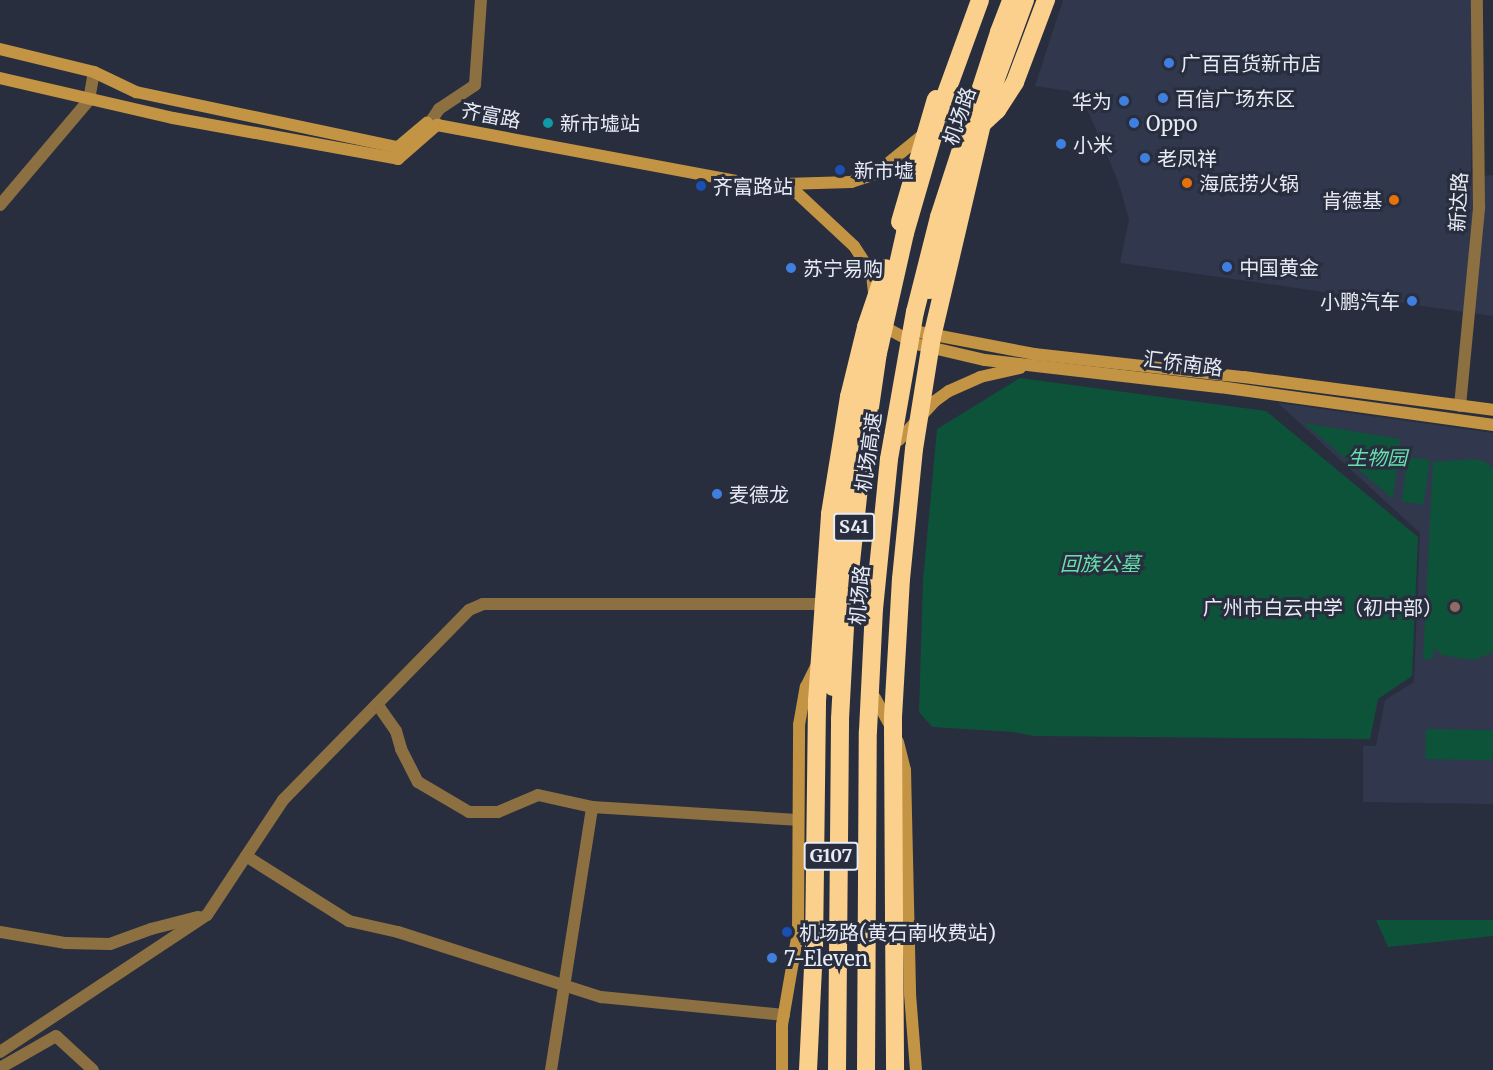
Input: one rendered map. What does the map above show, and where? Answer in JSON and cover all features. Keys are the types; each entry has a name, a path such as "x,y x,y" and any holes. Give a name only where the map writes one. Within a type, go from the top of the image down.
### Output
{"highway":[{"name":"机场路","path":"831,1070 831,810 835,642 847,481 858,409 876,321 924,134 972,0"},
{"name":"机场高速","path":"837,1070 838,765 843,654 854,523 885,317 918,183 944,99 980,0"},
{"name":"机场高速","path":"866,1070 865,859 869,690 877,568 889,459 913,323 939,217 1011,0"},
{"name":"机场路","path":"871,1070 875,698 887,535 899,440 918,338 949,219 978,129 1025,0"},
{"path":"978,129 997,110 1015,82 1046,0"},
{"path":"895,1070 893,717 901,579 914,449 932,338 952,241 981,132 999,32"},
{"path":"808,1070 814,949 817,700 826,558 834,477 864,334 944,99"}],"main road":[{"name":"齐富路","path":"0,49 94,72 136,92 398,147 436,121 720,174 795,185 851,182 875,174 924,134"},
{"name":"齐富路","path":"0,78 173,118 398,159 436,121"},
{"name":"齐富路","path":"436,121 796,192 845,235 872,274 875,285 868,331 869,357"},
{"name":"汇侨南路","path":"876,321 885,329 918,338 1493,410"},
{"name":"汇侨南路","path":"918,338 951,354 1029,366 1220,387 1493,425"},
{"path":"899,440 935,401 949,392 980,377 1029,366"},
{"path":"782,1070 784,1015 798,932 797,757 801,703 812,672 835,642"},
{"path":"875,698 898,741 905,770 910,994 916,1070"}],"street":[{"path":"436,121 439,109 475,85 481,0"},
{"name":"新达路","path":"1460,406 1479,207 1477,0"},
{"path":"0,205 88,100 94,72"},
{"path":"1421,415 1422,401"},
{"path":"0,1052 207,915 283,800 469,610 483,604 837,604"},
{"path":"377,704 396,731 401,749 418,782 469,812 498,812 538,795 592,807 798,820"},
{"path":"551,1070 592,807"},
{"path":"246,856 349,921 398,932 601,997 784,1015"},
{"path":"0,932 66,943 110,944 151,928 207,915"},
{"path":"0,1068 56,1036 93,1070"}],"shaded area":[{"path":"1063,0 1473,0 1471,177 1493,175 1493,316 1120,263 1129,219 1118,181 1084,102 1069,91 1035,86"},
{"name":"广州市白云中学（初中部）","path":"1278,403 1493,433 1493,804 1363,802 1363,746 1376,746 1385,700 1414,682 1420,533"}],"green space":[{"name":"回族公墓","path":"1020,378 1266,411 1418,537 1412,676 1378,699 1370,739 1034,736 1014,732 932,727 919,712 923,581 937,429"},
{"name":"生物园","path":"1304,423 1400,439 1393,499"},
{"path":"1408,457 1430,460 1424,505 1402,502"},
{"path":"1472,459 1484,461 1493,468 1493,652 1477,659 1465,659 1442,655 1434,648 1433,659 1423,659 1433,462"},
{"path":"1426,729 1493,730 1492,760 1425,759"},
{"path":"1376,920 1493,920 1493,936 1388,947"}],"place":[{"name":"广百百货新市店","path":"1169,63"},
{"name":"百信广场东区","path":"1163,98"},
{"name":"华为","path":"1124,101"},
{"name":"新市墟站","path":"548,123"},
{"name":"Oppo","path":"1134,123"},
{"name":"小米","path":"1061,144"},
{"name":"老凤祥","path":"1145,158"},
{"name":"新市墟","path":"840,170"},
{"name":"海底捞火锅","path":"1187,183"},
{"name":"齐富路站","path":"701,186"},
{"name":"肯德基","path":"1394,200"},
{"name":"中国黄金","path":"1227,267"},
{"name":"苏宁易购","path":"791,268"},
{"name":"小鹏汽车","path":"1412,301"},
{"name":"麦德龙","path":"717,494"},
{"name":"广州市白云中学（初中部）","path":"1455,607"},
{"name":"机场路(黄石南收费站)","path":"787,932"},
{"name":"7-Eleven","path":"772,958"}]}
